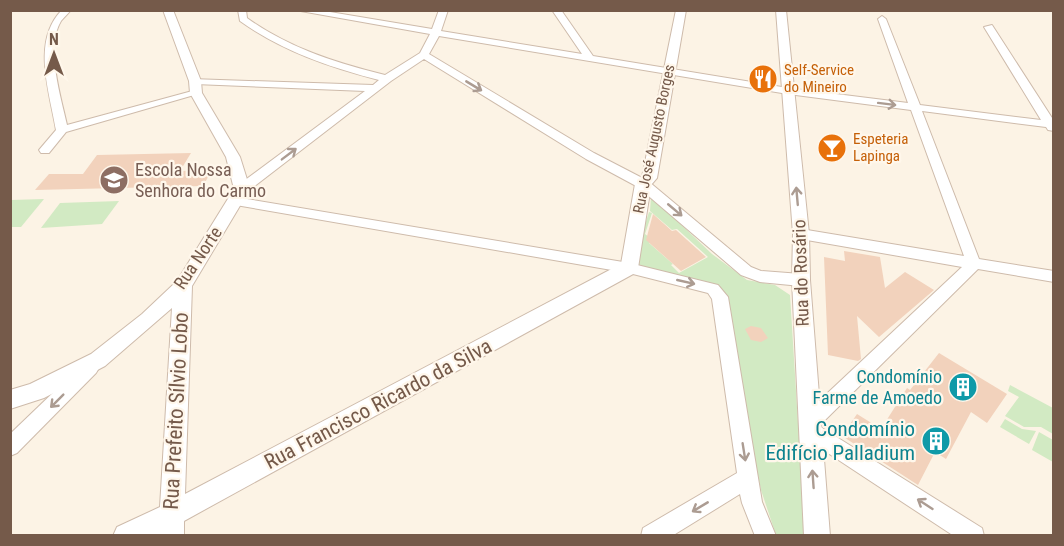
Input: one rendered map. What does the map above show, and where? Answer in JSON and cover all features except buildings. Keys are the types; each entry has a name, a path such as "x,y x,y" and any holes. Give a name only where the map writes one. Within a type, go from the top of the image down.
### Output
{"street":[{"path":"62,130 48,44 59,16 68,10"},
{"path":"168,10 196,87 233,157 239,195"},
{"path":"242,10 243,19 264,36 348,69 387,79"},
{"path":"299,10 339,14 788,91 1052,127"},
{"path":"239,195 387,79 424,56 444,10"},
{"path":"556,10 588,56"},
{"name":"Rua José Augusto Borges","path":"629,268 643,184 649,178 681,10"},
{"name":"Rua do Rosário","path":"781,10 801,234 801,280 817,536"},
{"path":"882,19 913,107 974,264"},
{"path":"989,27 1052,127"},
{"path":"424,56 590,156 643,184 746,271 760,276 801,280"},
{"path":"45,150 62,130 196,87 376,88"},
{"path":"239,195 629,268 705,286 713,290 720,297 752,504 766,536"},
{"name":"Rua Norte","path":"10,400 36,391 98,360 149,319 183,286 239,195"},
{"path":"801,234 1053,278"},
{"path":"974,264 809,426 974,536"},
{"name":"Rua Francisco Ricardo da Silva","path":"126,536 171,525 629,268"},
{"name":"Rua Prefeito Sílvio Lobo","path":"171,525 183,286"},
{"path":"10,447 98,360"},
{"path":"651,536 748,478"}],"green space":[{"path":"651,196 712,254 747,280 775,285 790,295 805,535 776,535 761,490 721,292 707,282 631,267 649,212 652,213 645,234 653,240 649,243 673,264 671,265 679,273 708,257 677,229 672,230 650,211"},
{"path":"44,199 21,227 11,227 11,200"},
{"path":"119,201 102,224 41,228 60,203"},
{"path":"1010,385 1053,408 1053,434 1041,427 1024,427 1005,416 1019,397 1008,391"},
{"path":"1005,419 1022,429 1036,431 1029,444 1000,427"},
{"path":"1039,432 1053,440 1053,462 1032,450"}],"place":[{"name":"Self-Service do Mineiro","path":"763,79"},
{"name":"Espeteria Lapinga","path":"832,148"},
{"name":"Escola Nossa Senhora do Carmo","path":"114,180"},
{"name":"Condomínio Farme de Amoedo","path":"963,387"},
{"name":"Condomínio Edifício Palladium","path":"936,441"}]}
